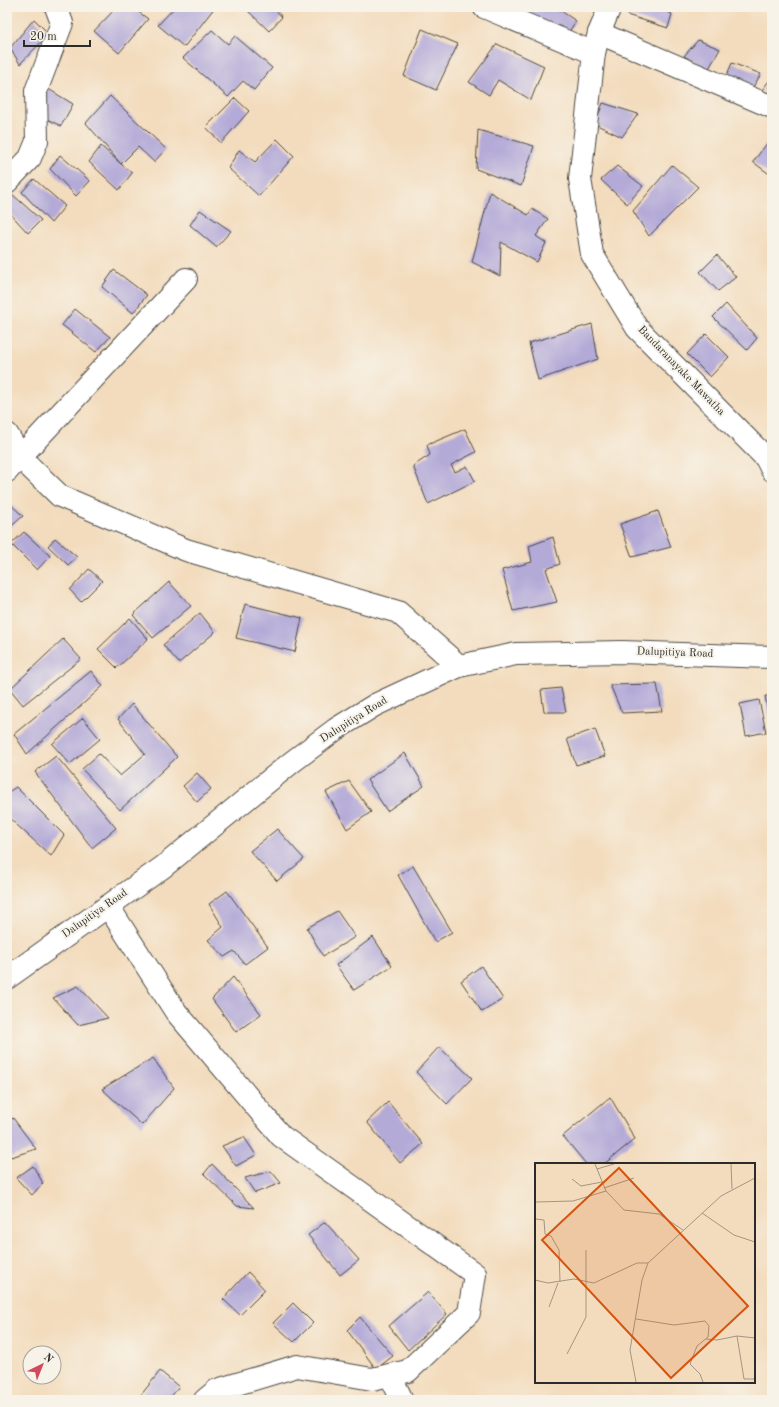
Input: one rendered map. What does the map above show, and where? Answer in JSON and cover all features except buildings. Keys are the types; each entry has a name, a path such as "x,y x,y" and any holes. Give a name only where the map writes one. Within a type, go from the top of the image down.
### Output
{"street":[{"path":"7,182 30,158 37,141 36,91 62,23 56,7"},
{"path":"484,7 597,43 772,107"},
{"name":"Bandaranayake Mawatha","path":"610,7 597,43 580,179 592,254 637,328 766,458 772,470"},
{"path":"14,464 186,279"},
{"path":"7,434 14,464 60,496 186,550 398,612 459,666"},
{"name":"Dalupitiya Road","path":"7,978 164,867 292,762 336,729 375,705 459,666 516,654 622,652 772,657"},
{"path":"108,906 176,1012 281,1136 475,1274 469,1313 408,1371 372,1379 297,1366 218,1390 205,1400"},
{"path":"390,1375 402,1400"}]}
